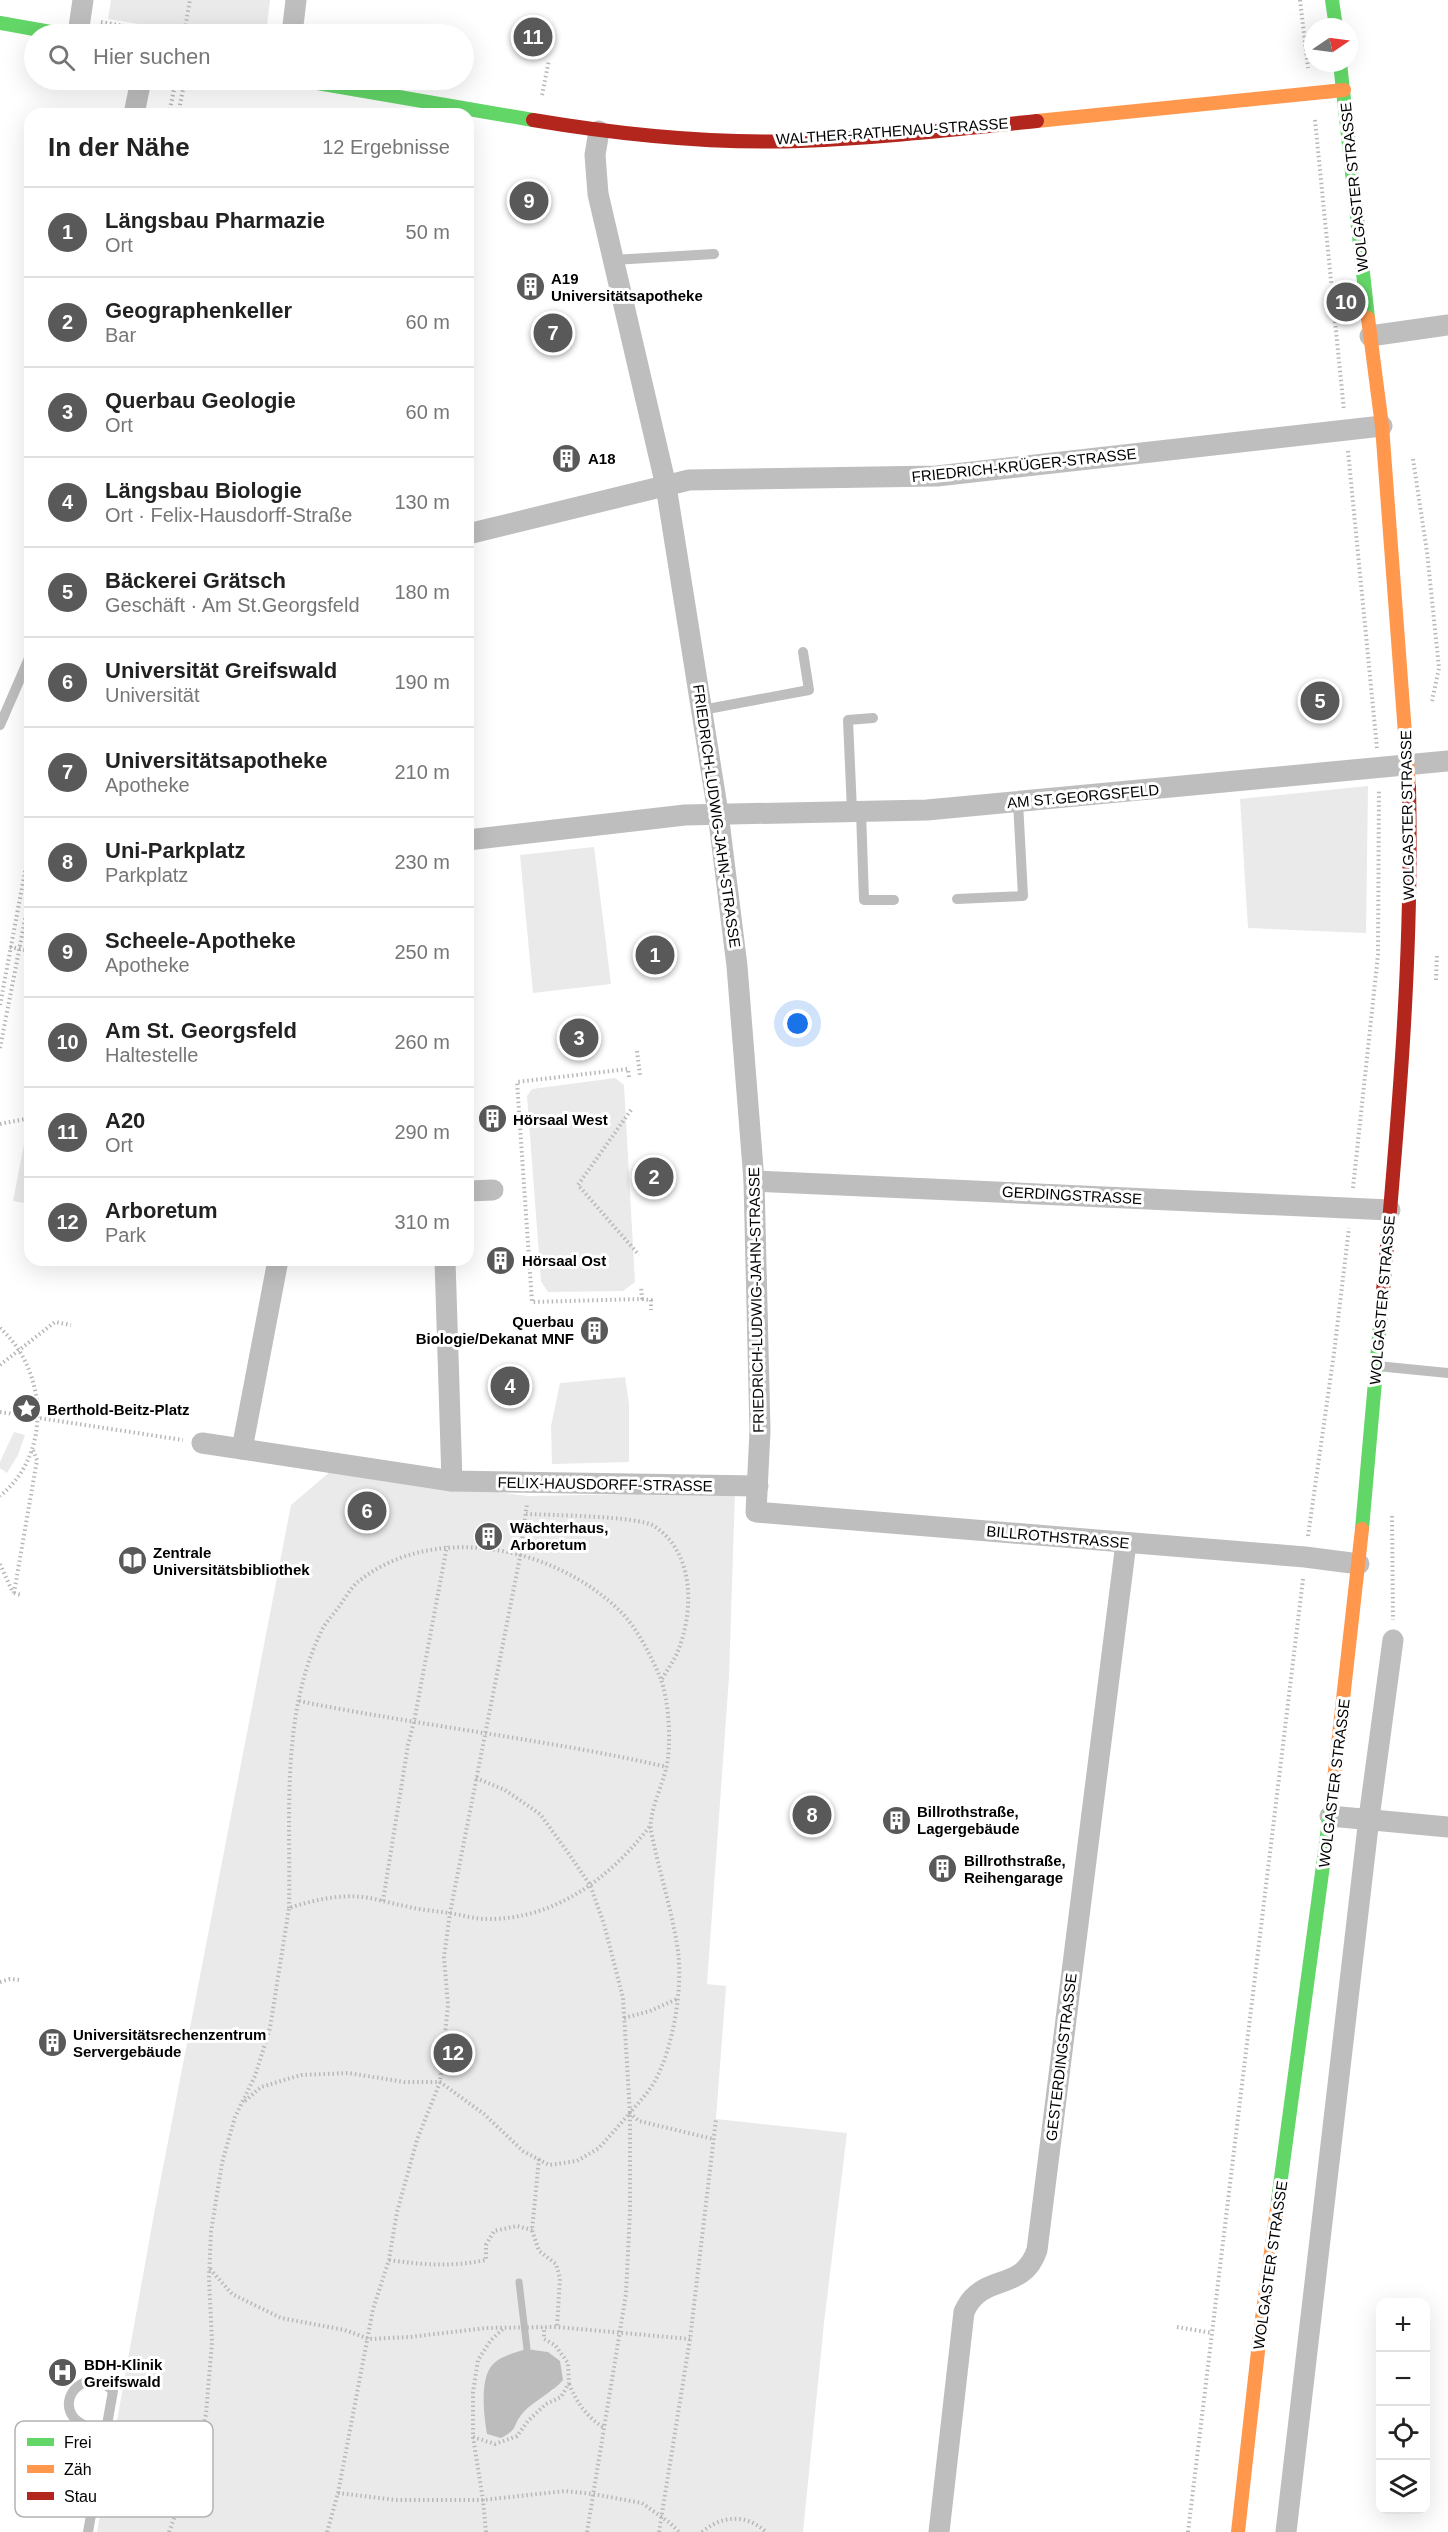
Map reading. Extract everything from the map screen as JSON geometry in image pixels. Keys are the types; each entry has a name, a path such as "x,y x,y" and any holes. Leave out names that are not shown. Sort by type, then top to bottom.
{"main road":[{"path":"1332,0 1335,18"},
{"path":"0,24 24,28"},
{"name":"WOLGASTER STRASSE","path":"1238,2532 1260,2333 1330,1815 1359,1564 1406,996 1411,873 1408,766 1382,426 1341,72"},
{"name":"WALTHER-RATHENAU-STRASSE","path":"359,90 464,108"},
{"name":"WALTHER-RATHENAU-STRASSE","path":"474,110 599,131 693,140 800,141 945,130 1344,90"}],"street":[{"path":"79,24 83,0"},
{"path":"293,24 296,0"},
{"path":"135,108 139,90"},
{"name":"FRIEDRICH-LUDWIG-JAHN-STRASSE","path":"599,131 596,155 598,194 666,486 718,813 737,966 754,1181 760,1431 756,1512"},
{"path":"1370,336 1448,325"},
{"name":"FRIEDRICH-KRÜGER-STRASSE","path":"666,486 689,480 937,476 1382,426"},
{"path":"474,533 666,486"},
{"name":"AM ST.GEORGSFELD","path":"718,813 927,810 1448,761"},
{"path":"474,839 718,813"},
{"name":"GERDINGSTRASSE","path":"754,1181 1390,1210"},
{"path":"474,1191 493,1190"},
{"path":"242,1449 277,1266"},
{"path":"445,1266 452,1481"},
{"name":"FELIX-HAUSDORFF-STRASSE","path":"202,1443 452,1481 758,1486"},
{"name":"BILLROTHSTRASSE","path":"756,1512 1305,1557 1359,1564"},
{"name":"GESTERDINGSTRASSE","path":"939,2532 964,2312 974,2294 987,2286 1017,2277 1028,2269 1037,2250 1126,1543"},
{"path":"1286,2532 1369,1818 1393,1640"},
{"path":"1330,1815 1448,1827"}],"lane":[{"path":"613,260 714,254"},
{"path":"702,710 809,690 803,652"},
{"path":"0,725 24,670"},
{"path":"873,718 848,720 864,900 894,900"},
{"path":"957,899 1023,896 1018,802"},
{"path":"1377,1366 1448,1373"},
{"path":"77,2421 70,2410 71,2395 81,2383 96,2380 113,2391 107,2421"},
{"path":"88,2532 91,2517"}],"path":[{"path":"186,24 190,0"},
{"path":"1188,2532 1305,1557 1334,1353 1378,955 1379,768 1312,94 1299,0"},
{"path":"102,11 100,23 107,24"},
{"path":"541,100 549,60"},
{"path":"170,108 174,90"},
{"path":"179,108 183,90"},
{"path":"0,1005 24,875"},
{"path":"0,1048 24,924"},
{"path":"10,947 24,950"},
{"path":"637,1051 639,1075"},
{"path":"629,1077 628,1069 517,1082 531,1302 642,1299 651,1300 651,1310"},
{"path":"631,1110 578,1185 639,1255"},
{"path":"0,1124 24,1119"},
{"path":"635,1181 648,1181"},
{"path":"641,1287 642,1299"},
{"path":"0,1365 56,1322 70,1325"},
{"path":"0,1328 19,1350 33,1379 38,1417 33,1449 18,1476 0,1496"},
{"path":"0,1412 202,1443"},
{"path":"14,1593 37,1460 33,1449"},
{"path":"327,2532 338,2493 373,2309 389,2260 397,2212 417,2140 440,2082 448,2006 444,1957 450,1913 520,1557 529,1484"},
{"path":"526,1514 624,1520 653,1526 678,1549 688,1576 688,1618 678,1653 661,1679"},
{"path":"383,1901 408,1745 447,1546"},
{"path":"205,2421 212,2342 209,2269 211,2232 222,2163 235,2117 255,2076 270,2028 289,1908 291,1749 294,1722 312,1653 322,1629 358,1582 398,1558 447,1546 479,1547 520,1557 565,1572 598,1592 623,1614 648,1653 661,1679 668,1728 667,1767 650,1826 631,1851 590,1885 548,1909 522,1916 484,1920 367,1897 337,1897 310,1901 289,1908"},
{"path":"0,1563 14,1593 21,1595"},
{"path":"17,1579 23,1581"},
{"path":"300,1701 486,1735 598,1751 667,1767"},
{"path":"477,1778 505,1790 540,1814 590,1885 610,1945 624,1998 630,2113 630,2211 626,2294 587,2532"},
{"path":"242,2104 261,2087 301,2075 349,2073 404,2082 440,2082 484,2114 523,2151 549,2165 577,2161 599,2148 654,2082 675,2026 679,1953 650,1826"},
{"path":"0,1982 10,1979 21,1980"},
{"path":"624,2018 650,2011 677,1999"},
{"path":"630,2113 639,2121 713,2139"},
{"path":"658,2532 690,2339 716,2119"},
{"path":"539,2159 532,2230 539,2251 556,2264 560,2278 557,2327"},
{"path":"389,2260 425,2265 457,2266 486,2260 486,2245 494,2231 517,2226 532,2230"},
{"path":"209,2269 232,2294 281,2318 345,2330 369,2339 505,2327 557,2327 690,2339"},
{"path":"486,2532 473,2437 473,2392 478,2360 491,2340 505,2327"},
{"path":"544,2327 544,2339 555,2345 567,2362 569,2383 578,2405 592,2420 604,2428"},
{"path":"1177,2327 1212,2333"},
{"path":"473,2437 495,2444 517,2436 528,2421 546,2404 561,2397 569,2383"},
{"path":"338,2493 396,2500 483,2500 565,2491 593,2494 642,2503 679,2532"},
{"path":"169,2532 175,2517"},
{"path":"702,2532 738,2517 758,2524 766,2532"}],"shaded area":[{"path":"111,0 270,0 267,24 138,24 108,19"},
{"path":"1368,786 1366,933 1248,928 1240,799"},
{"path":"594,847 611,984 533,993 520,855"},
{"path":"615,1078 624,1085 635,1282 623,1291 548,1292 541,1281 527,1096 532,1089"},
{"path":"24,1144 24,1203 13,1201"},
{"path":"625,1377 629,1404 629,1462 552,1464 551,1426 560,1383"},
{"path":"14,1432 25,1435 18,1455 7,1473 0,1468 0,1462"},
{"path":"331,1471 528,1496 735,1492 729,1677 707,1984 726,1986 716,2119 847,2133 824,2323 803,2532 97,2532 100,2517 213,2517 213,2421 117,2421 154,2214 291,1505","holes":["527,2349 548,2352 554,2390 534,2402 520,2416"]},
{"path":"527,2349 548,2352 560,2361 563,2380 527,2409 507,2435 501,2438 487,2434 484,2391 490,2368 502,2358"}],"waterway":[{"path":"519,2282 527,2349"}],"traffic: fast":[{"path":"1332,0 1335,18"},
{"path":"0,23 24,27"},
{"path":"1341,72 1368,318"},
{"path":"358,90 463,108"},
{"path":"474,110 533,120"},
{"path":"1362,1529 1383,1291"},
{"path":"1277,2208 1332,1798"}],"traffic: slow":[{"path":"1037,121 1344,90"},
{"path":"1368,318 1382,426 1409,787"},
{"path":"1332,1798 1362,1529"},
{"path":"1238,2532 1260,2333 1277,2208"}],"traffic: jam":[{"path":"533,120 667,137 767,142 860,138 1037,121"},
{"path":"1383,1291 1399,1102 1406,976 1409,913 1409,787"}],"place":[{"name":"A20","path":"533,37"},
{"name":"Scheele-Apotheke","path":"529,201"},
{"name":"A19 Universitätsapotheke","path":"530,287"},
{"name":"Am St. Georgsfeld","path":"1346,302"},
{"name":"Universitätsapotheke","path":"553,333"},
{"name":"A18","path":"567,458"},
{"name":"Bäckerei Grätsch","path":"1320,701"},
{"name":"Längsbau Pharmazie","path":"655,955"},
{"name":"Querbau Geologie","path":"579,1038"},
{"name":"Hörsaal West","path":"492,1119"},
{"name":"Geographenkeller","path":"654,1177"},
{"name":"Hörsaal Ost","path":"501,1260"},
{"name":"Querbau Biologie/Dekanat MNF","path":"595,1330"},
{"name":"Längsbau Biologie","path":"510,1386"},
{"name":"Berthold-Beitz-Platz","path":"26,1409"},
{"name":"Universität Greifswald","path":"367,1511"},
{"name":"Wächterhaus, Arboretum","path":"489,1536"},
{"name":"Zentrale Universitätsbibliothek","path":"132,1561"},
{"name":"Uni-Parkplatz","path":"812,1815"},
{"name":"Billrothstraße, Lagergebäude","path":"896,1820"},
{"name":"Billrothstraße, Reihengarage","path":"943,1869"},
{"name":"Universitätsrechenzentrum Servergebäude","path":"52,2043"},
{"name":"Arboretum","path":"453,2053"},
{"name":"BDH-Klinik Greifswald","path":"63,2373"}]}
